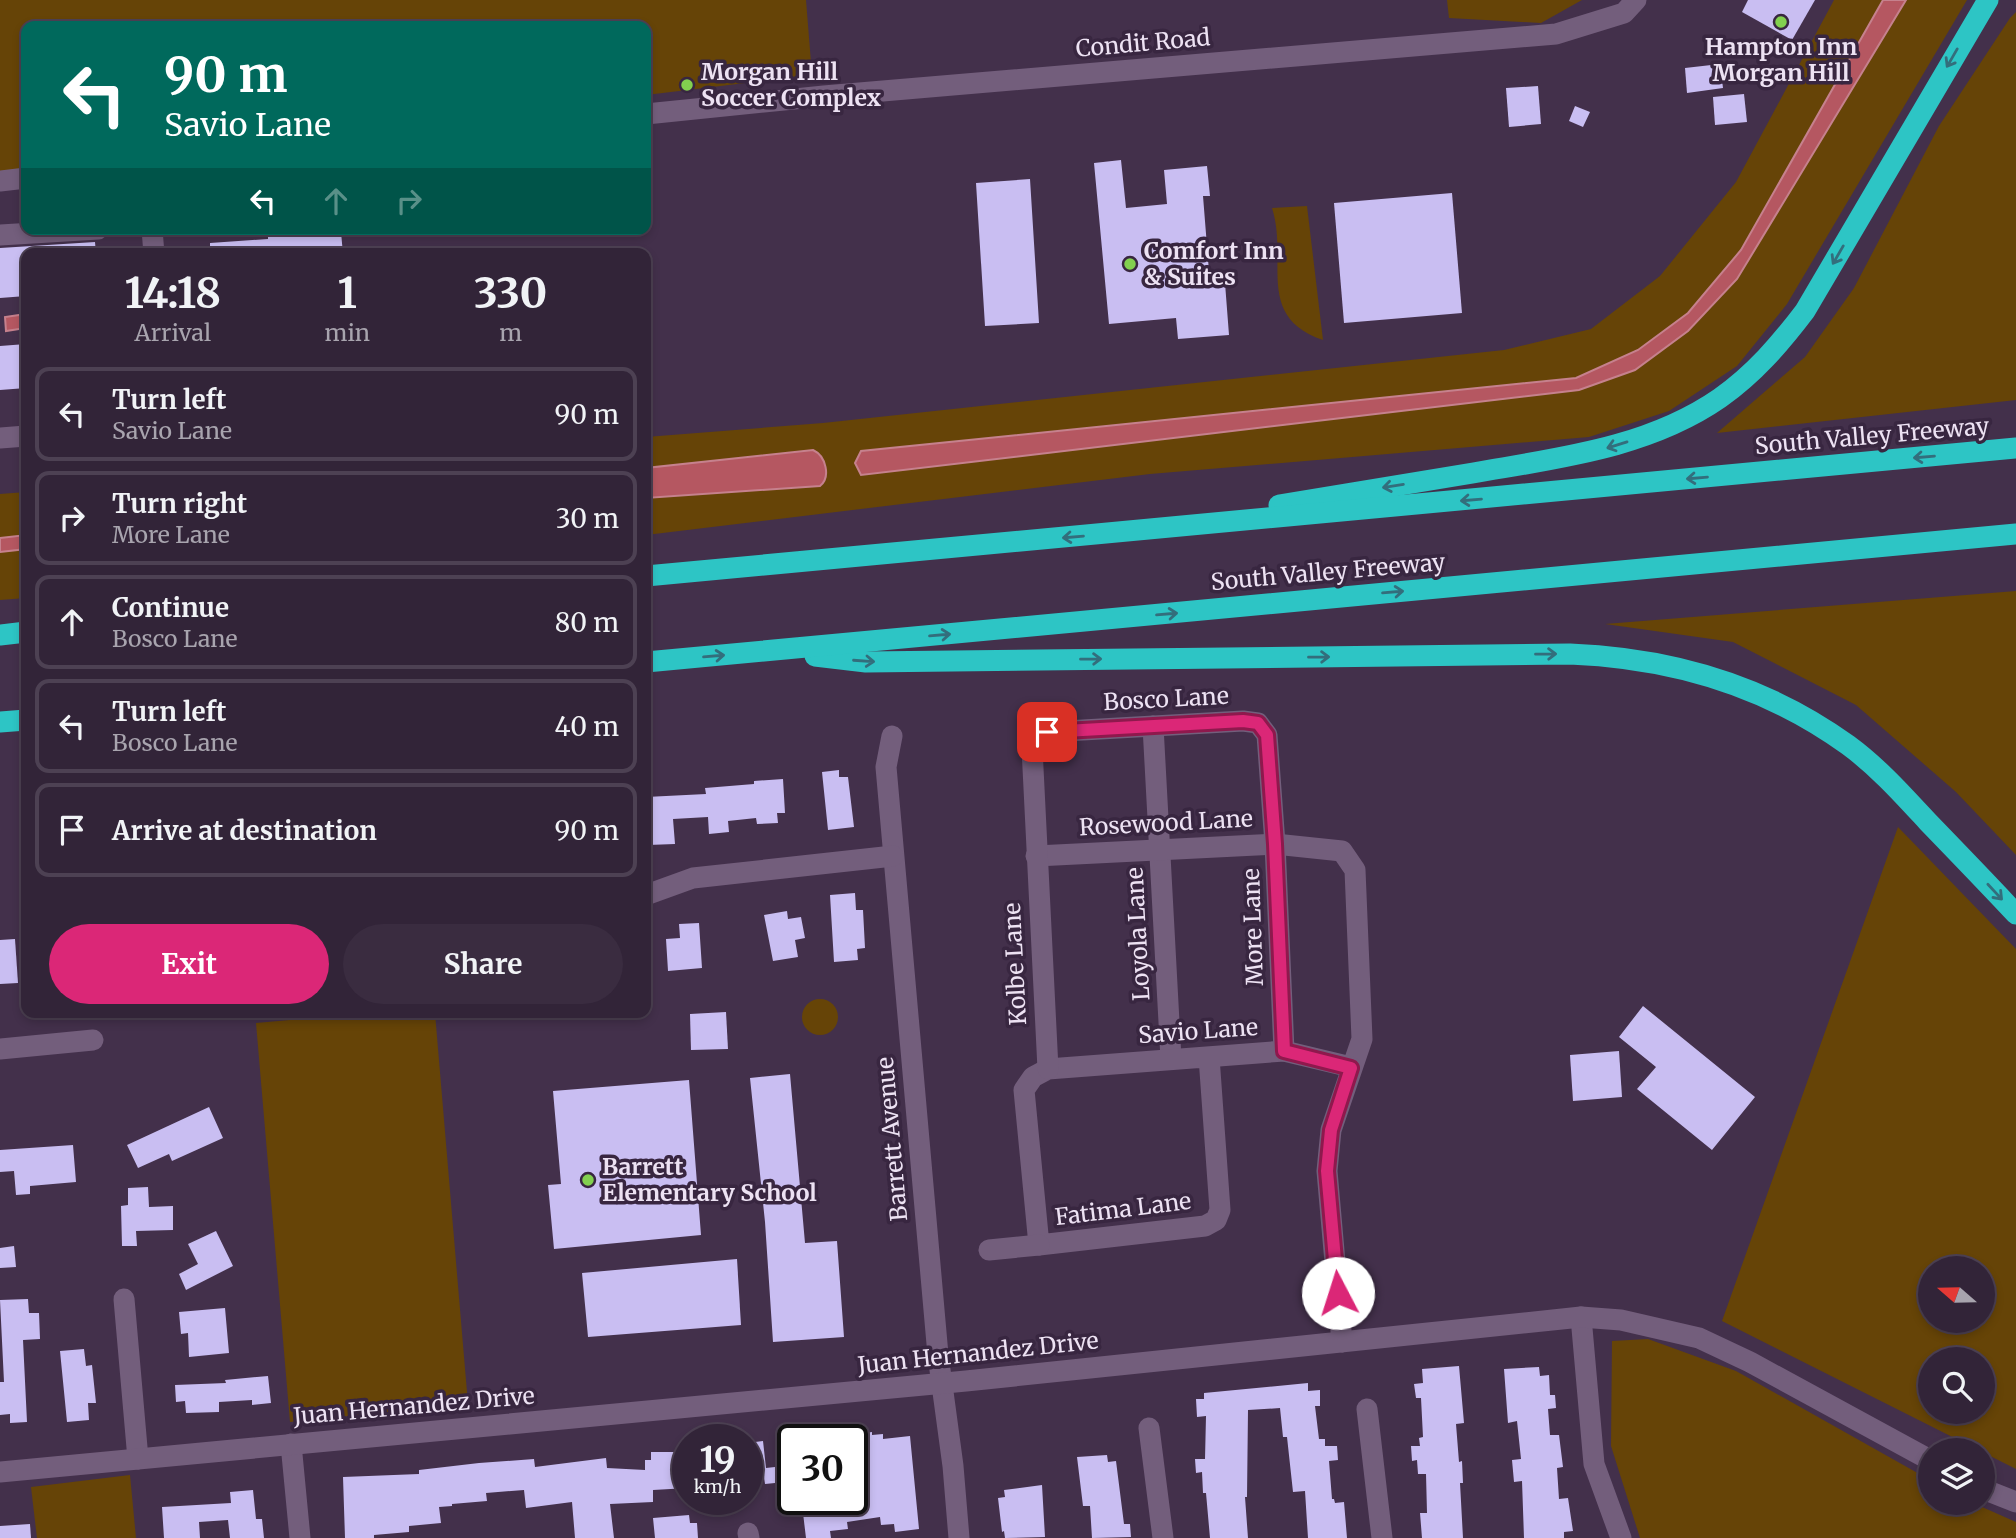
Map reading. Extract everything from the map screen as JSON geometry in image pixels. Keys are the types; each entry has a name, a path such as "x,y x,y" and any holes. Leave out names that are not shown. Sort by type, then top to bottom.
{"highway":[{"path":"1106,534 1597,450 1638,438 1692,414 1719,398 1761,365 1805,311 1988,0"},
{"path":"1956,454 2016,442"},
{"name":"South Valley Freeway","path":"651,576 2016,449"},
{"name":"South Valley Freeway","path":"651,662 2016,534"},
{"path":"0,635 21,633"},
{"path":"772,651 866,662 1570,654 1622,657 1661,663 1744,687 1796,713 1848,746 1893,784 2016,914"},
{"path":"0,722 21,720"}],"street":[{"name":"Condit Road","path":"651,113 824,96 1556,34 1624,13 1636,0"},
{"path":"0,181 21,179"},
{"path":"0,234 21,233"},
{"path":"0,438 21,436"},
{"name":"Bosco Lane","path":"1037,737 1047,732 1243,721 1258,723 1267,735 1275,844"},
{"name":"Loyola Lane","path":"1153,726 1171,1059"},
{"name":"Barrett Avenue","path":"892,736 886,766 893,856 959,1538"},
{"name":"Kolbe Lane","path":"1037,737 1032,748 1048,1069"},
{"name":"Rosewood Lane","path":"1036,856 1275,844 1342,851 1355,870 1362,1039 1331,1130 1327,1171 1342,1342"},
{"name":"More Lane","path":"1275,844 1284,1051"},
{"path":"651,893 693,878 893,856"},
{"path":"0,1049 93,1040"},
{"name":"Savio Lane","path":"1048,1069 1284,1051 1351,1068"},
{"name":"Fatima Lane","path":"989,1250 1205,1226 1216,1220 1220,1210 1209,1056"},
{"name":"Fatima Lane","path":"1039,1245 1024,1090 1033,1077 1048,1069"},
{"path":"124,1299 138,1460"},
{"path":"1581,1317 1594,1464 1621,1538"},
{"name":"Juan Hernandez Drive","path":"0,1472 942,1383 1581,1317 1621,1320 1699,1338 1750,1362 1918,1453"},
{"path":"1367,1409 1382,1538"},
{"path":"1149,1428 1163,1538"},
{"path":"291,1444 300,1538"},
{"path":"1995,1494 2016,1502"}],"shaded area":[{"name":"Morgan Hill Soccer Complex","path":"0,0 806,0 812,75 651,94 651,21 21,21 21,170 0,173"},
{"path":"1447,0 1582,0 1541,23 1449,18"},
{"path":"1834,0 1967,0 1787,304 1737,366 1669,411 1589,437 1150,474 651,534 651,437 823,423 1504,350 1591,329 1660,276 1736,182"},
{"path":"1883,0 1906,0 1737,279 1688,331 1635,370 1579,390 861,475 855,463 861,451 1576,378 1638,350 1688,313 1741,250"},
{"path":"2016,12 2016,400 1717,433 1805,357 1854,288 1939,126"},
{"path":"1307,206 1323,340 1302,330 1288,317 1281,302 1278,285 1276,228 1272,208"},
{"path":"21,315 21,329 6,331 5,317"},
{"path":"813,450 824,462 826,472 820,486 651,498 651,467"},
{"path":"21,492 21,598 0,600 0,494"},
{"path":"21,536 21,550 0,552 0,538"},
{"path":"2016,591 2016,855 1956,792 1856,705 1733,642 1605,624"},
{"path":"1898,827 2016,949 2016,1469 1995,1458 1995,1438 1954,1438 1927,1424 1995,1424 1995,1347 1918,1347 1918,1420 1722,1321"},
{"path":"820,999 833,1004 838,1017 833,1030 820,1035 807,1030 802,1017 807,1004"},
{"path":"312,1018 435,1018 468,1404 290,1422 256,1023"},
{"path":"1648,1339 1736,1371 1918,1473 1918,1515 1995,1515 1995,1513 2016,1522 2016,1538 1640,1538 1611,1446 1612,1341"},
{"path":"130,1475 136,1538 37,1538 31,1487"}],"building":[{"name":"Hampton Inn Morgan Hill","path":"1748,0 1815,0 1792,40 1742,12"},
{"path":"1720,64 1723,88 1687,93 1685,68"},
{"path":"1538,86 1541,124 1509,127 1506,88"},
{"path":"1744,94 1747,122 1715,125 1713,97"},
{"path":"1575,106 1590,112 1583,127 1569,121"},
{"path":"1121,160 1126,208 1167,204 1164,170 1207,166 1210,196 1203,196 1210,284 1225,283 1229,335 1178,339 1176,318 1109,324 1094,163"},
{"path":"1030,179 1039,323 985,326 976,183"},
{"path":"1452,193 1462,313 1344,323 1334,203"},
{"path":"268,235 341,235 342,248 210,248 210,243 268,239"},
{"path":"95,242 96,248 21,248 21,296 0,298 0,248"},
{"path":"21,344 21,388 0,390 0,346"},
{"path":"839,770 839,777 848,777 854,827 828,830 822,772"},
{"path":"783,779 785,813 777,813 778,823 757,824 756,818 728,821 729,832 709,834 708,817 673,819 675,844 651,845 651,797 706,794 705,788 754,784 754,781"},
{"path":"855,893 856,910 863,910 865,948 857,949 858,960 834,962 830,895"},
{"path":"787,911 788,919 801,917 805,938 795,940 798,957 773,961 764,915"},
{"path":"699,923 702,968 668,971 666,939 680,938 679,924"},
{"path":"15,939 18,983 0,984 0,940"},
{"path":"1643,1006 1755,1097 1712,1150 1637,1089 1656,1067 1619,1037"},
{"path":"726,1012 728,1049 691,1050 690,1014"},
{"path":"1619,1051 1622,1097 1573,1101 1570,1055"},
{"path":"790,1074 805,1243 837,1241 844,1337 773,1342 765,1222 750,1078"},
{"path":"689,1080 701,1235 554,1249 548,1185 561,1184 553,1091"},
{"path":"209,1107 223,1138 172,1161 169,1154 138,1168 127,1145"},
{"path":"73,1145 76,1182 30,1186 30,1194 16,1195 14,1171 0,1172 0,1150"},
{"path":"148,1187 149,1207 173,1206 173,1230 136,1231 137,1246 122,1246 121,1206 128,1205 128,1188"},
{"path":"216,1231 233,1266 186,1290 179,1274 198,1264 188,1244"},
{"path":"14,1246 16,1267 0,1268 0,1248"},
{"path":"737,1259 741,1325 588,1337 582,1273"},
{"path":"28,1299 29,1313 39,1313 40,1339 23,1340 27,1422 10,1423 10,1414 0,1415 0,1382 4,1382 0,1300"},
{"path":"225,1308 229,1353 189,1357 188,1333 181,1334 179,1312"},
{"path":"84,1349 86,1366 92,1365 96,1403 88,1403 89,1420 67,1422 60,1351"},
{"path":"1459,1366 1464,1423 1456,1424 1459,1462 1462,1461 1463,1483 1460,1483 1463,1538 1422,1538 1420,1513 1427,1513 1426,1474 1418,1474 1417,1460 1412,1461 1411,1446 1420,1446 1419,1438 1423,1437 1421,1398 1416,1398 1414,1384 1423,1383 1422,1369"},
{"path":"1539,1367 1540,1376 1549,1375 1550,1395 1555,1395 1556,1408 1548,1409 1550,1435 1559,1435 1563,1467 1557,1468 1559,1499 1568,1498 1573,1531 1564,1532 1564,1538 1524,1538 1522,1481 1514,1482 1512,1460 1521,1459 1517,1421 1508,1423 1504,1369"},
{"path":"268,1376 271,1403 252,1405 252,1400 219,1402 219,1412 186,1413 185,1401 176,1402 175,1385 226,1383 225,1380"},
{"path":"1308,1383 1308,1391 1320,1390 1320,1406 1315,1406 1319,1439 1325,1439 1325,1446 1337,1446 1338,1460 1329,1461 1332,1499 1335,1503 1344,1502 1347,1538 1308,1538 1305,1491 1293,1492 1287,1437 1283,1437 1280,1408 1248,1410 1245,1497 1248,1538 1210,1538 1206,1493 1203,1493 1202,1472 1196,1473 1195,1459 1205,1459 1206,1416 1197,1417 1196,1399 1204,1399 1204,1393"},
{"path":"868,1433 883,1434 883,1439 910,1436 919,1529 895,1532 894,1524 881,1525 880,1517 847,1522 848,1529 830,1531 831,1538 806,1538 803,1515 868,1515"},
{"path":"763,1441 766,1468 777,1467 777,1483 765,1484"},
{"path":"651,1452 672,1452 672,1489 653,1490 653,1502 610,1504 614,1538 575,1538 572,1502 526,1508 524,1490 486,1493 487,1501 439,1507 441,1523 409,1526 409,1532 374,1535 374,1538 345,1538 343,1477 419,1474 419,1470 534,1459 535,1467 606,1458 607,1468 645,1470 645,1460 651,1460"},
{"path":"1107,1455 1108,1462 1116,1461 1124,1524 1130,1524 1131,1537 1092,1538 1090,1506 1083,1506 1077,1457"},
{"path":"1042,1485 1045,1537 1005,1538 998,1498 1005,1497 1004,1490"},
{"path":"253,1490 256,1519 262,1519 264,1538 230,1538 228,1520 199,1522 200,1538 164,1538 162,1507 231,1503 230,1492"},
{"path":"689,1515 690,1523 697,1523 698,1538 655,1538 653,1518"},
{"path":"30,1524 31,1538 0,1538 0,1526"}],"place":[{"name":"Hampton Inn Morgan Hill","path":"1781,22"},
{"name":"Morgan Hill Soccer Complex","path":"687,85"},
{"name":"Comfort Inn & Suites","path":"1130,264"},
{"name":"Barrett Elementary School","path":"588,1180"}],"route":[{"path":"1047,732 1243,721 1258,723 1267,735 1275,844 1284,1051 1351,1068 1331,1130 1327,1171 1338,1293"}]}
